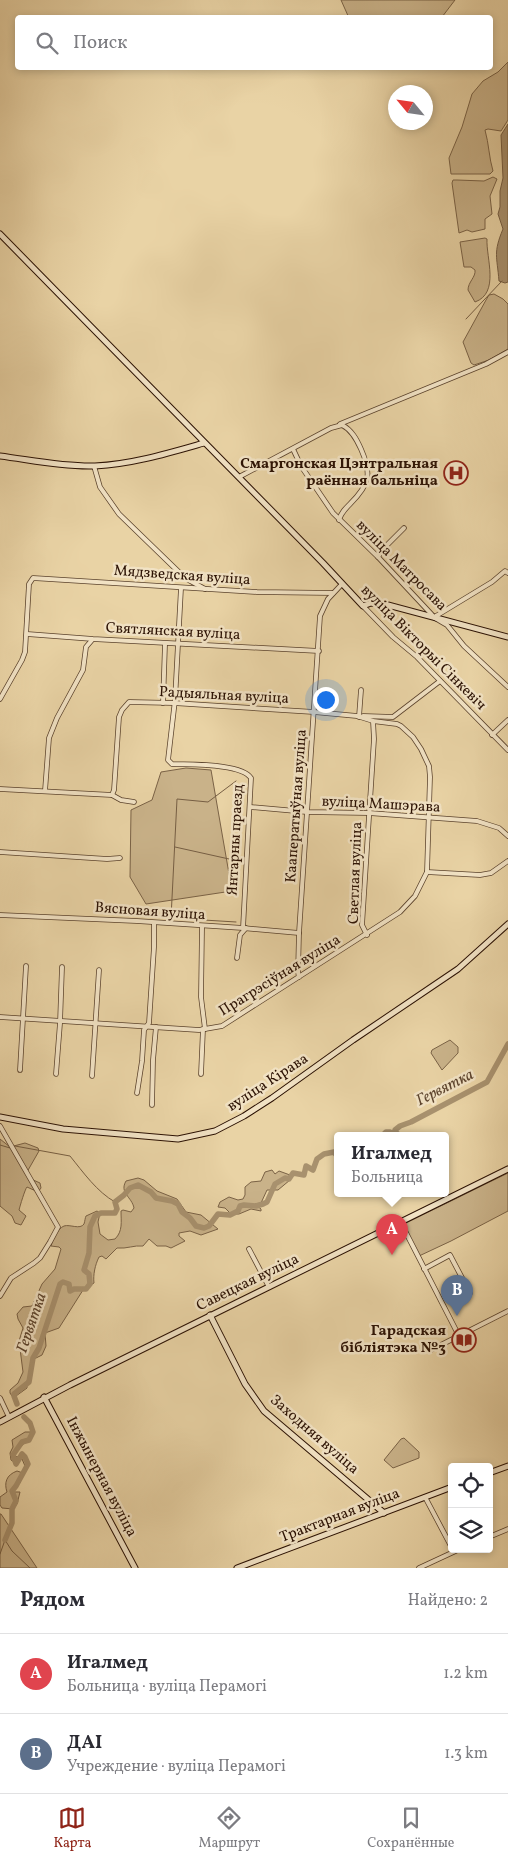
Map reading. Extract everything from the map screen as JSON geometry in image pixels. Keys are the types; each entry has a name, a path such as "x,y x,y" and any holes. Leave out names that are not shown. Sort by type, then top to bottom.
{"street":[{"name":"вуліца Вікторыі Сінкевіч","path":"0,234 363,606 508,750"},
{"path":"239,477 342,425 486,364 508,352"},
{"path":"339,520 341,513 361,492 369,477 362,451 354,436 342,425"},
{"path":"0,456 66,465 94,466 120,464 145,459 204,443"},
{"name":"вуліца Матросава","path":"292,449 311,482 339,520 378,557 436,618 447,625 460,642 508,687"},
{"path":"94,466 100,486 119,514 185,578 206,589"},
{"path":"378,557 382,550 404,528"},
{"path":"436,618 436,616 492,582 505,571 508,573"},
{"name":"Мядзведская вуліца","path":"27,634 31,580 35,578 257,592 333,593"},
{"name":"Кааператыўная вуліца","path":"299,977 299,933 321,611 333,593 342,584"},
{"path":"174,703 181,588"},
{"path":"363,606 377,603 508,637"},
{"path":"0,698 22,660 27,634"},
{"name":"Святлянская вуліца","path":"27,634 165,644 319,651"},
{"path":"44,791 49,738 57,718 84,670 86,647 80,638"},
{"path":"86,647 93,639"},
{"path":"163,703 165,644"},
{"path":"361,690 359,716 393,717 440,681"},
{"name":"Радыяльная вуліца","path":"112,796 116,771 119,717 126,704 131,702 314,712 359,716 374,722 401,726"},
{"name":"Янтарны праезд","path":"174,703 169,762 224,768 248,774 251,778 244,928 240,935 237,958"},
{"path":"374,722 380,717"},
{"path":"393,717 414,737 429,766 429,818"},
{"path":"492,735 508,720"},
{"name":"Светлая вуліца","path":"367,934 362,925 374,722"},
{"path":"0,789 112,796 134,802"},
{"name":"вуліца Машэрава","path":"250,807 308,812 369,813 481,822 498,828 508,836"},
{"name":"Прагрэсіўная вуліца","path":"0,1017 204,1029 222,1026 367,934 408,905 427,872 429,818"},
{"path":"0,852 107,859 120,858"},
{"path":"427,872 480,875 490,873 508,861"},
{"name":"Вясновая вуліца","path":"0,915 244,928 299,933"},
{"path":"137,1093 144,1030 149,1023 154,923"},
{"name":"вуліца Кірава","path":"0,1117 64,1128 178,1139 215,1131 244,1116 272,1098 458,969 508,924"},
{"path":"201,1074 204,1029 201,997 202,927"},
{"path":"20,1070 26,966"},
{"path":"56,1074 62,967"},
{"path":"92,1076 99,970"},
{"path":"152,1105 156,1027"},
{"path":"142,1058 148,1062 153,1059"},
{"path":"0,1126 58,1227 40,1258 11,1278 0,1296"},
{"name":"Савецкая вуліца","path":"0,1422 44,1397 508,1169"},
{"path":"400,1222 458,1336"},
{"path":"250,1250 269,1287"},
{"path":"424,1269 450,1255 470,1293"},
{"path":"429,1351 508,1311"},
{"name":"Заходняя вуліца","path":"210,1315 246,1384 264,1411 384,1513"},
{"name":"Інжынерная вуліца","path":"44,1397 135,1568"},
{"path":"0,1398 9,1417"},
{"path":"493,1472 508,1466"},
{"name":"Трактарная вуліца","path":"237,1568 448,1488"},
{"path":"425,1497 448,1541"},
{"path":"493,1535 508,1529"},
{"path":"419,1568 448,1553"}],"shaded area":[{"path":"341,0 455,0 444,15 348,15"},
{"path":"508,62 508,120 501,131 485,130 493,171 490,174 451,174 449,158 462,127 472,94 483,81 498,72"},
{"path":"508,124 508,282 505,283 499,281 496,255 503,229 498,214 503,178 501,135"},
{"path":"493,177 497,179 490,196 492,214 485,219 485,229 472,232 467,230 459,233 453,180 484,181"},
{"path":"487,239 490,283 483,297 475,302 468,290 475,270 471,267 464,267 460,242"},
{"path":"494,294 508,304 508,349 489,360 474,365 471,363 463,342 489,295"},
{"path":"186,768 211,770 232,891 146,904 130,877 131,810 152,800 161,772"},
{"path":"450,1040 458,1047 458,1053 442,1070 431,1053 432,1050"},
{"path":"0,1139 10,1147 25,1143 38,1148 39,1151 27,1172 31,1179 40,1183 41,1188 38,1192 26,1188 19,1210 26,1216 21,1225 15,1223 12,1216 0,1206"},
{"path":"272,1170 275,1174 279,1171 290,1175 290,1180 278,1190 267,1190 261,1203 255,1204 261,1211 251,1209 239,1214 231,1214 225,1208 218,1207 220,1202 229,1197 238,1200 243,1199 245,1187 251,1182 261,1181 265,1172"},
{"path":"508,1173 508,1211 419,1256 404,1224"},
{"path":"138,1178 144,1180 157,1191 177,1199 186,1212 201,1215 218,1229 201,1235 190,1231 179,1233 179,1236 185,1241 171,1248 157,1246 149,1239 143,1246 117,1248 106,1259 102,1256 99,1257 96,1263 94,1283 83,1290 59,1328 45,1333 46,1346 42,1355 32,1360 33,1368 27,1381 27,1388 16,1396 12,1396 10,1390 18,1383 23,1372 19,1341 23,1328 17,1314 23,1307 32,1306 42,1284 55,1269 61,1249 51,1246 56,1235 64,1226 82,1226 86,1216 97,1211 100,1213 98,1222 100,1234 108,1240 115,1239 120,1230 121,1211 131,1212 134,1208 125,1192 124,1185 126,1181"},
{"path":"25,1432 31,1432 31,1437 14,1455 17,1457 23,1454 26,1456 25,1466 22,1459 14,1462 11,1460 10,1453 13,1447 12,1440"},
{"path":"404,1438 419,1452 419,1458 393,1468 384,1460 401,1439"},
{"path":"17,1471 23,1473 20,1483 11,1489 13,1492 20,1492 17,1504 13,1509 2,1508 0,1497 7,1492 6,1485 10,1475"},
{"path":"1,1514 37,1568 0,1568"}],"waterway":[{"path":"466,319 502,281"},
{"path":"236,781 208,802 177,799 171,918 236,922"},
{"path":"175,847 238,861"},
{"name":"Гервятка","path":"395,1132 400,1126 487,1082 508,1044"},
{"path":"0,1145 10,1148"},
{"path":"15,1146 70,1156 96,1187 115,1202"},
{"name":"Гервятка","path":"17,1404 14,1394 29,1382 33,1358 39,1348 60,1284 63,1282 69,1284 70,1291 86,1289 90,1284 89,1274 84,1270 89,1253 90,1227 95,1216 101,1213 115,1213 117,1209 115,1202 130,1188 138,1185 151,1192 156,1198 178,1204 182,1212 196,1226 204,1228 209,1226 218,1214 230,1215 238,1211 240,1206 256,1206 267,1202 275,1184 285,1178 289,1179 293,1173 304,1175 306,1166 313,1170 317,1159 324,1154 334,1152"},
{"name":"Гервятка","path":"5,1540 12,1523 12,1509 16,1501 12,1491 28,1464 22,1454 16,1464 13,1455 22,1442 29,1440 33,1432 30,1423 24,1417"},
{"name":"Гервятка","path":"5,1540 12,1551 30,1568"},
{"path":"0,1554 5,1540"}],"place":[{"name":"Смаргонская Цэнтральная раённая бальніца","path":"456,473"},
{"name":"Игалмед","path":"392,1255"},
{"name":"ДАІ","path":"457,1316"},
{"name":"Гарадская бібліятэка №3","path":"464,1340"}]}
